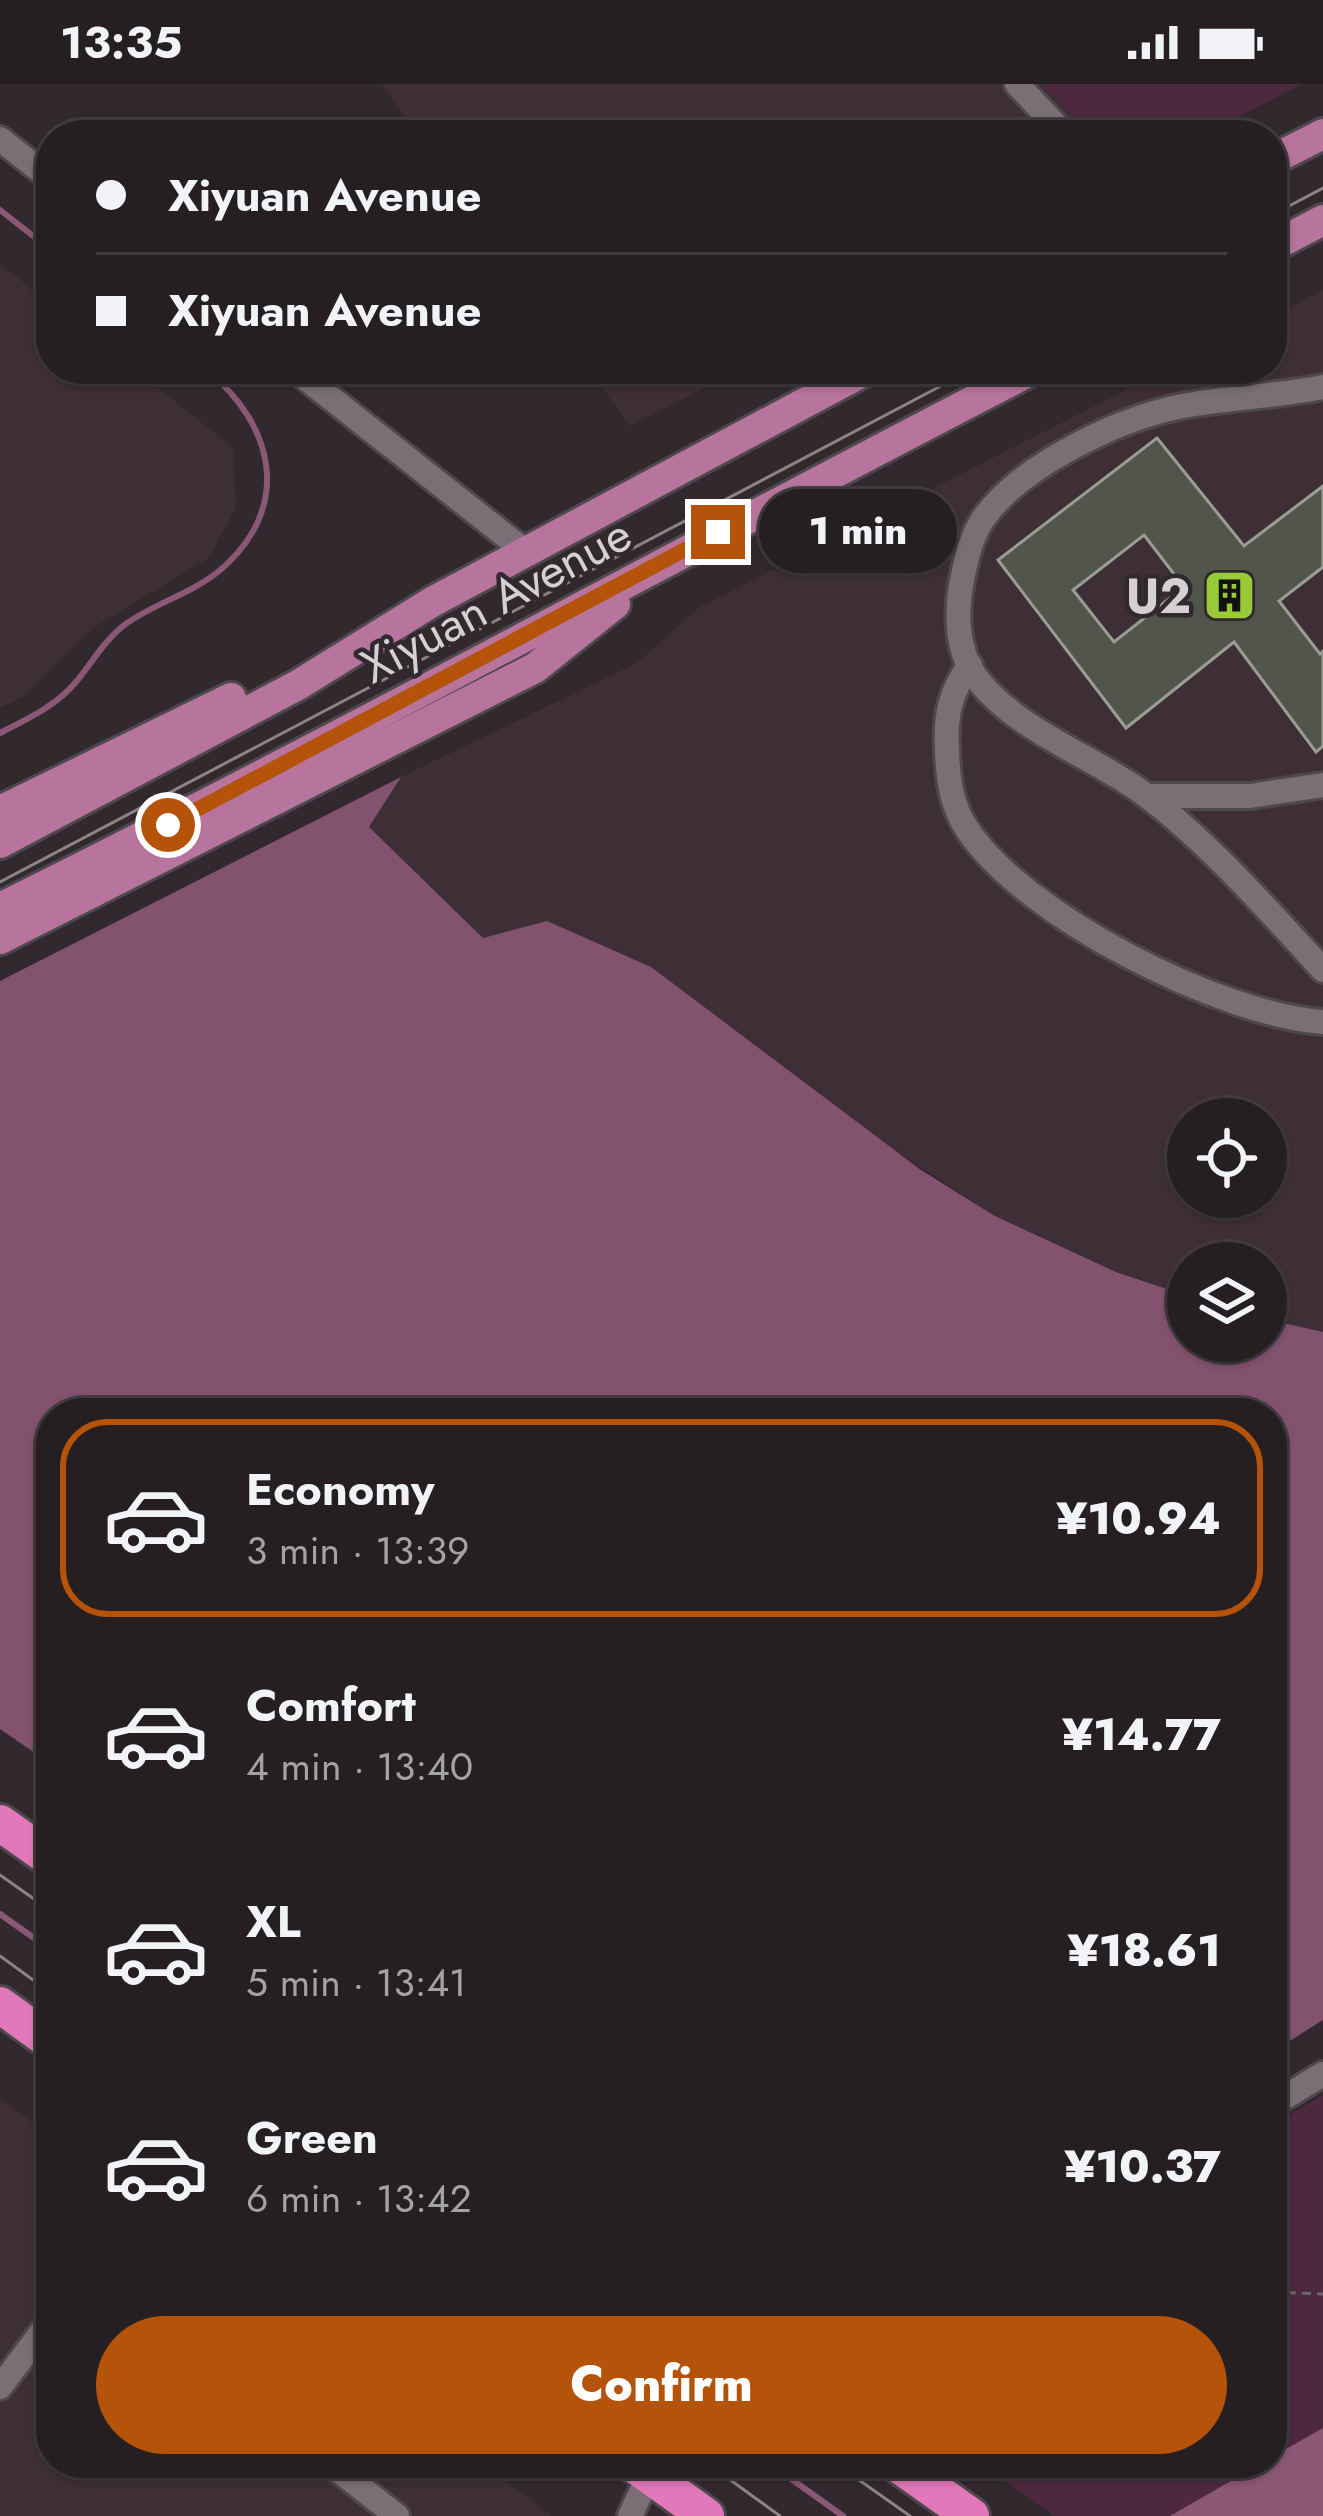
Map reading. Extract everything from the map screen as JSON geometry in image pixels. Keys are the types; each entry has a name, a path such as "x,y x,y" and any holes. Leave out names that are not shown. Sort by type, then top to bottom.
{"highway":[{"path":"0,1823 36,1848"},
{"path":"0,2005 36,2031"},
{"path":"653,2478 706,2516"},
{"path":"917,2478 970,2516"}],"main road":[{"path":"1287,152 1323,134"},
{"path":"1287,239 1323,220"},
{"name":"Xiyuan Avenue","path":"0,843 298,685 432,602 840,384"},
{"name":"Xiyuan Avenue","path":"0,908 404,702 679,552 1005,384"},
{"path":"0,939 535,668 679,552"},
{"path":"0,811 432,602"}],"street":[{"path":"1017,84 1051,120"},
{"path":"0,139 36,167"},
{"path":"312,384 526,551"},
{"path":"1323,387 1146,415 1045,466 983,519 967,555 956,605 960,638 970,665 1000,701 1083,760 1147,796 1268,910 1323,970"},
{"path":"970,665 952,690 946,728 948,786 966,828 1004,870 1065,919 1186,983 1300,1020 1323,1022"},
{"path":"1147,796 1250,796 1323,785"},
{"path":"1287,2096 1323,2074"},
{"path":"0,2387 36,2340"},
{"path":"348,2478 397,2516"},
{"path":"630,2516 639,2478"}],"path":[{"path":"1287,2293 1323,2294"}],"shaded area":[{"path":"381,84 1302,84 1231,120 407,120"},
{"path":"1044,84 1302,84 1231,120 1076,120"},
{"path":"0,264 36,292 36,384 152,384 233,447 236,507 210,557 93,628 23,697 0,708"},
{"path":"1323,290 1323,1332 1287,1324 1287,1242 1167,1242 1167,1289 1116,1272 995,1216 547,921 483,938 369,827 401,777 637,663 698,608 1138,384 1287,384 1287,308"},
{"path":"600,384 713,384 630,426"},
{"path":"401,777 369,827 483,938 547,921 651,967 921,1170 995,1216 1116,1272 1167,1289 1167,1362 1287,1362 1287,1324 1323,1332 1323,2020 1287,2043 1287,1398 36,1398 36,1754 0,1729 0,981"},
{"path":"1323,2095 1323,2516 1055,2516 1001,2478 1287,2478 1287,2116"},
{"path":"0,2098 36,2125 36,2478 503,2478 552,2516 0,2516"},
{"path":"1323,2428 1323,2516 1170,2516 1236,2478 1287,2478 1287,2448"}],"building":[{"name":"U2","path":"1157,438 1244,546 1323,486 1323,567 1279,601 1320,654 1323,651 1323,746 1316,752 1234,642 1126,728 998,560","holes":["1144,535 1184,587 1114,642 1073,590"]}],"waterway":[{"path":"0,210 36,238"},
{"path":"0,733 59,698 123,626 219,571 243,546 258,521 266,494 266,467 260,440 247,415 221,384"},
{"path":"0,1914 36,1939"},
{"path":"790,2478 843,2516"}],"tram line":[{"path":"1287,207 1323,188"},
{"path":"0,882 945,384"},
{"path":"0,1875 36,1900"},
{"path":"0,1956 36,1982"},
{"path":"728,2478 780,2516"},
{"path":"856,2478 910,2516"}],"place":[{"name":"U2","path":"1230,596"}],"route":[{"path":"168,825 718,532"}]}
